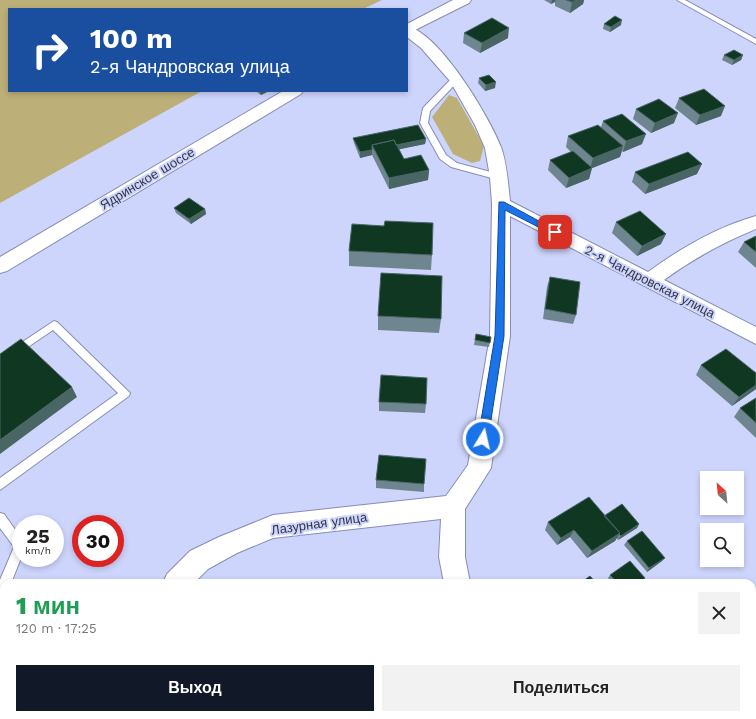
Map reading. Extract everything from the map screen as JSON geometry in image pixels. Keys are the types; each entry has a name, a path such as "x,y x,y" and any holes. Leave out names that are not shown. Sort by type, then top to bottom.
{"main road":[{"path":"408,29 464,0"},
{"name":"Ядринское шоссе","path":"0,266 293,92"}],"street":[{"path":"408,31 426,45 456,79 488,136 493,148 499,177 501,204 500,336 479,468 453,506 452,557 456,579"},
{"name":"2-я Чандровская улица","path":"501,204 756,336"},
{"path":"649,281 685,255 716,238 756,222"},
{"name":"Лазурная улица","path":"180,579 199,560 228,545 273,527 453,506"}],"lane":[{"path":"680,0 756,42"},
{"path":"456,79 426,110 424,123 443,157 454,165 499,177"},
{"path":"0,362 54,326 124,393 0,484"},
{"path":"0,518 20,546 7,579"}],"shaded area":[{"path":"0,0 382,0 365,8 8,8 8,92 200,92 0,203"},
{"path":"449,95 457,98 484,146 480,161 472,163 453,154 432,117"}],"building":[{"path":"615,16 622,20 611,27 604,24"},
{"path":"492,18 509,28 482,43 464,33"},
{"path":"734,50 743,55 734,60 724,55"},
{"path":"489,75 496,82 486,85 479,78"},
{"path":"704,89 725,106 700,115 679,98"},
{"path":"659,99 678,113 655,123 636,109"},
{"path":"622,114 646,134 626,141 603,121"},
{"path":"418,125 426,139 396,145 394,140 372,145 372,150 360,152 353,138"},
{"path":"598,125 623,146 593,158 568,136"},
{"path":"394,140 404,159 421,155 429,170 389,178 372,145"},
{"path":"573,151 592,168 569,178 550,160"},
{"path":"688,152 702,164 649,184 635,172"},
{"path":"189,198 205,209 189,219 174,208"},
{"path":"640,211 666,234 642,246 616,222"},
{"path":"385,221 433,223 432,255 349,251 352,224 384,226"},
{"path":"756,236 756,252 744,242"},
{"path":"381,273 442,276 441,319 378,316"},
{"path":"550,277 580,282 576,315 545,309"},
{"path":"476,334 491,337 490,343 475,340"},
{"path":"21,339 72,387 0,440 0,354"},
{"path":"726,349 756,373 756,385 739,397 701,365"},
{"path":"381,375 427,378 426,404 379,402"},
{"path":"756,398 756,423 740,408"},
{"path":"379,455 426,459 424,484 376,480"},
{"path":"589,497 620,533 592,551 574,530 561,538 548,522"},
{"path":"622,504 639,524 621,536 604,516"},
{"path":"642,531 665,558 649,568 627,541"},
{"path":"630,561 645,578 614,579 610,575"},
{"path":"590,576 593,579 586,579"}],"route":[{"path":"483,439 500,336 501,204 555,232"}]}
